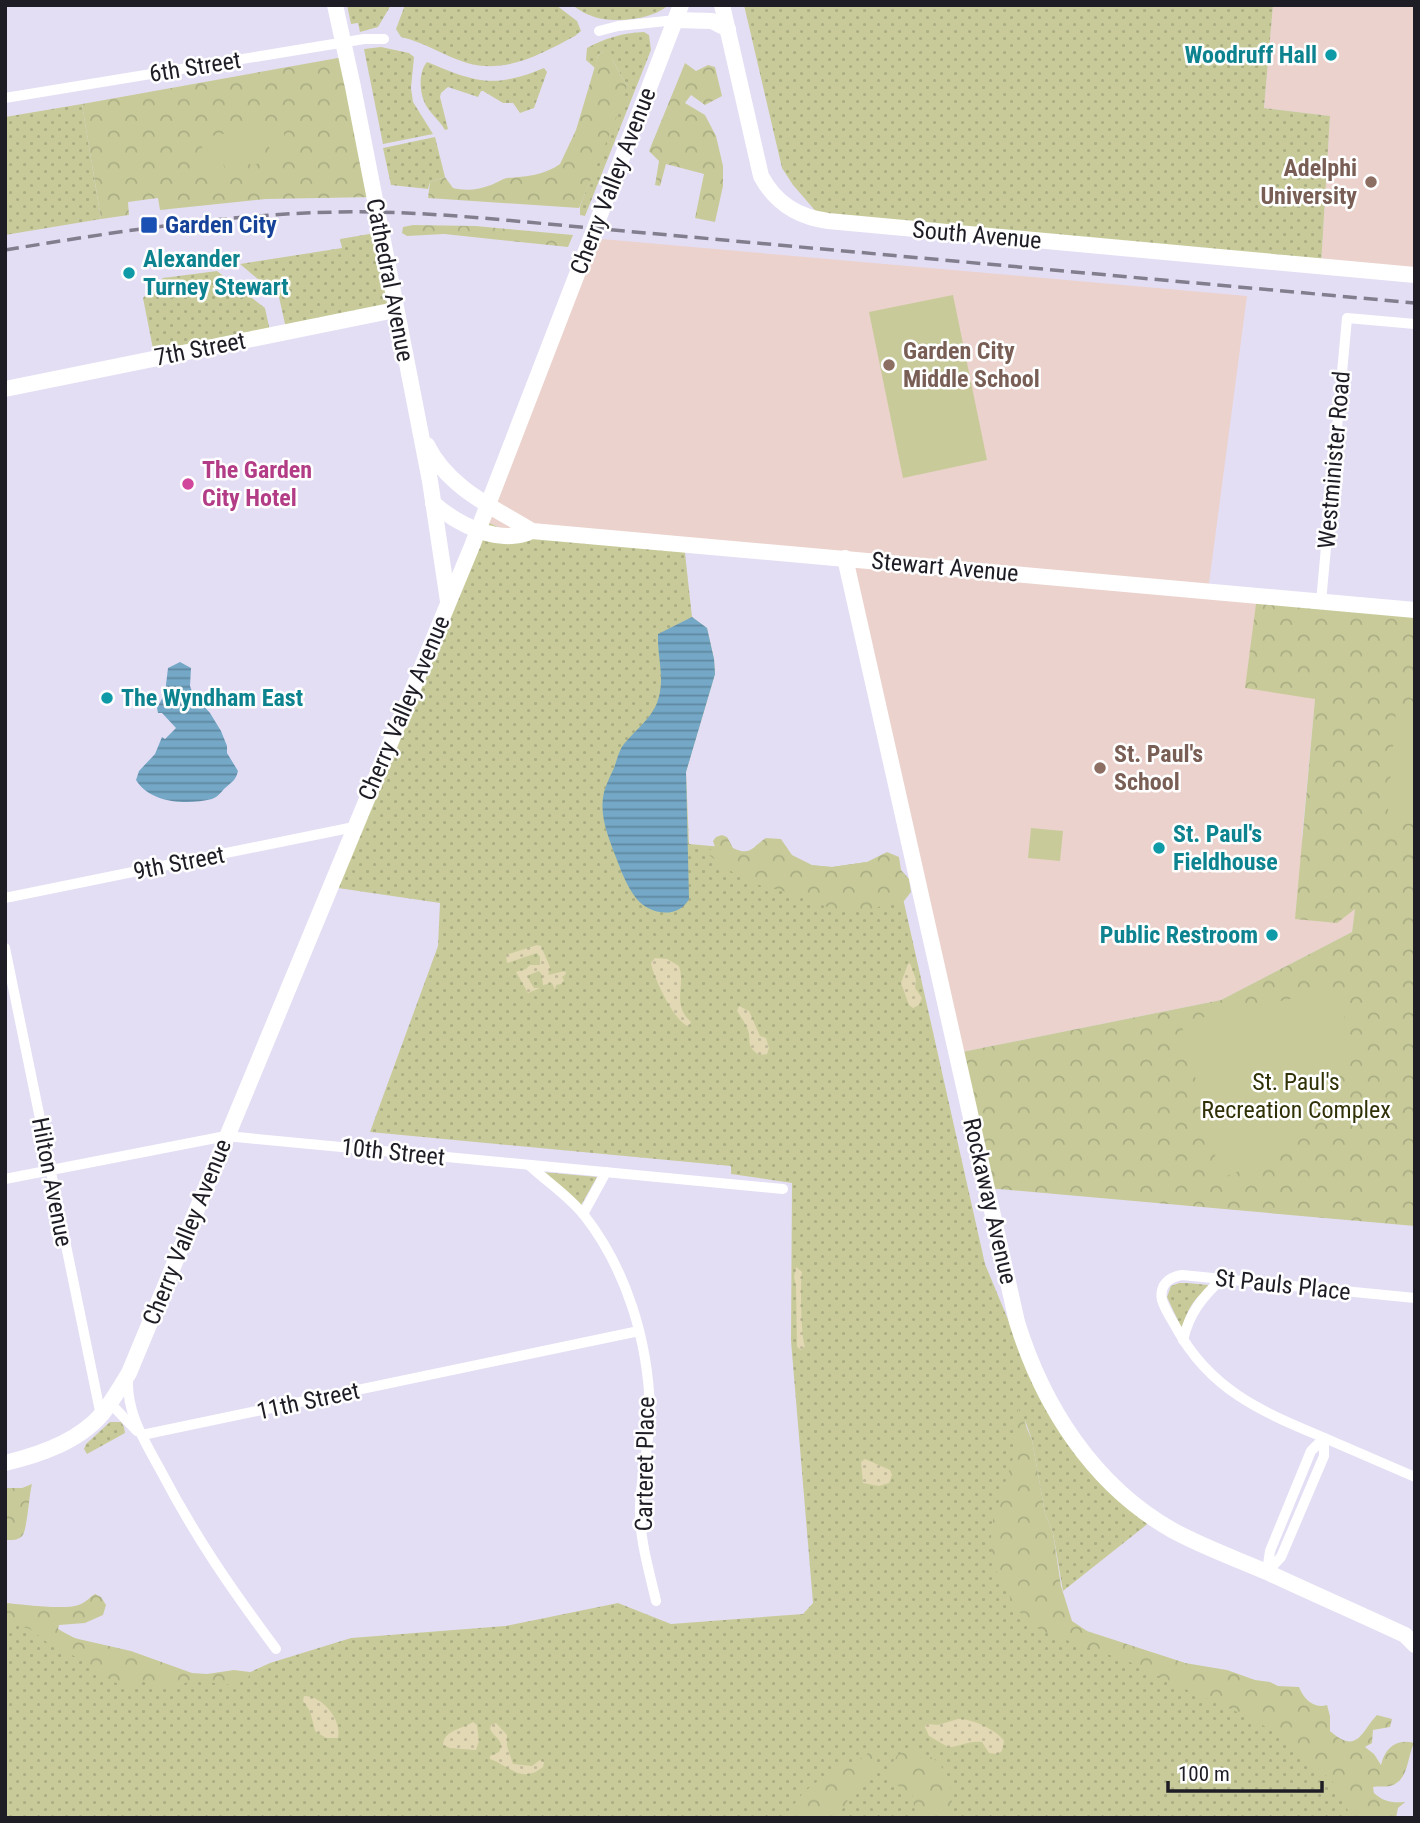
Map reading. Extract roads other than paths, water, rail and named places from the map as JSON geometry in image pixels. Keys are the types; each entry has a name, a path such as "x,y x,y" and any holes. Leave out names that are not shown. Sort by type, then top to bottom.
{"main road":[{"name":"Cathedral Avenue","path":"335,5 354,88 420,432 449,604"},
{"name":"South Avenue","path":"722,5 761,176 776,198 801,215 828,221 1415,275"},
{"path":"679,12 712,21 728,29"},
{"name":"Cherry Valley Avenue","path":"105,1410 128,1373 449,604 679,12"},
{"name":"7th Street","path":"5,389 395,310"},
{"path":"420,432 434,460 450,478 532,531"},
{"path":"433,503 448,516 479,529"},
{"name":"Stewart Avenue","path":"479,529 511,537 519,537 532,531 1415,610"},
{"name":"Rockaway Avenue","path":"845,558 1017,1322 1038,1381 1057,1416 1082,1450 1105,1478 1130,1501 1176,1532 1411,1640"},
{"path":"5,1463 56,1446 79,1434 105,1410"}],"street":[{"path":"599,32 679,12"},
{"name":"6th Street","path":"5,98 363,39 384,39"},
{"name":"Westminister Road","path":"1321,602 1347,318 1415,324"},
{"name":"9th Street","path":"5,898 354,827"},
{"name":"Hilton Avenue","path":"5,948 49,1171 105,1410"},
{"name":"10th Street","path":"5,1179 226,1136 783,1189"},
{"name":"Carteret Place","path":"529,1165 583,1214 620,1274 639,1331 650,1411 640,1517 656,1601"},
{"path":"583,1214 606,1172"},
{"name":"St Pauls Place","path":"1183,1340 1161,1294 1164,1284 1175,1276 1415,1298"},
{"path":"1222,1279 1196,1307 1183,1340 1207,1371 1240,1399 1269,1414 1415,1476"},
{"name":"11th Street","path":"142,1435 639,1331"},
{"path":"128,1373 129,1402 142,1435 195,1533 223,1578 275,1649"},
{"path":"105,1410 142,1435"},
{"path":"1267,1573 1269,1551 1311,1451 1324,1438"}],"water":[{"path":"692,617 707,628 715,674 686,772 689,899 676,911 660,912 642,904 625,880 606,830 603,798 622,746 647,719 657,703 661,677 658,634"},
{"path":"180,662 191,668 190,686 193,694 221,731 227,753 238,771 233,781 218,796 202,801 181,802 160,798 143,788 136,780 139,771 155,754 162,737 165,739 176,728 162,713 158,713 157,708 165,693 168,668"}],"railway":[{"path":"5,250 129,231 255,216 297,213 401,213 504,220 1415,303"}],"place":[{"name":"Woodruff Hall","path":"1331,55"},
{"name":"Adelphi University","path":"1371,182"},
{"name":"Garden City","path":"149,225"},
{"name":"Alexander Turney Stewart","path":"129,273"},
{"name":"Garden City Middle School","path":"889,365"},
{"name":"The Garden City Hotel","path":"188,484"},
{"name":"The Wyndham East","path":"107,698"},
{"name":"St. Paul's School","path":"1100,768"},
{"name":"St. Paul's Fieldhouse","path":"1159,848"},
{"name":"Public Restroom","path":"1272,935"}],"park label":[{"name":"St. Paul's Recreation Complex","path":"1296,1096"}]}
